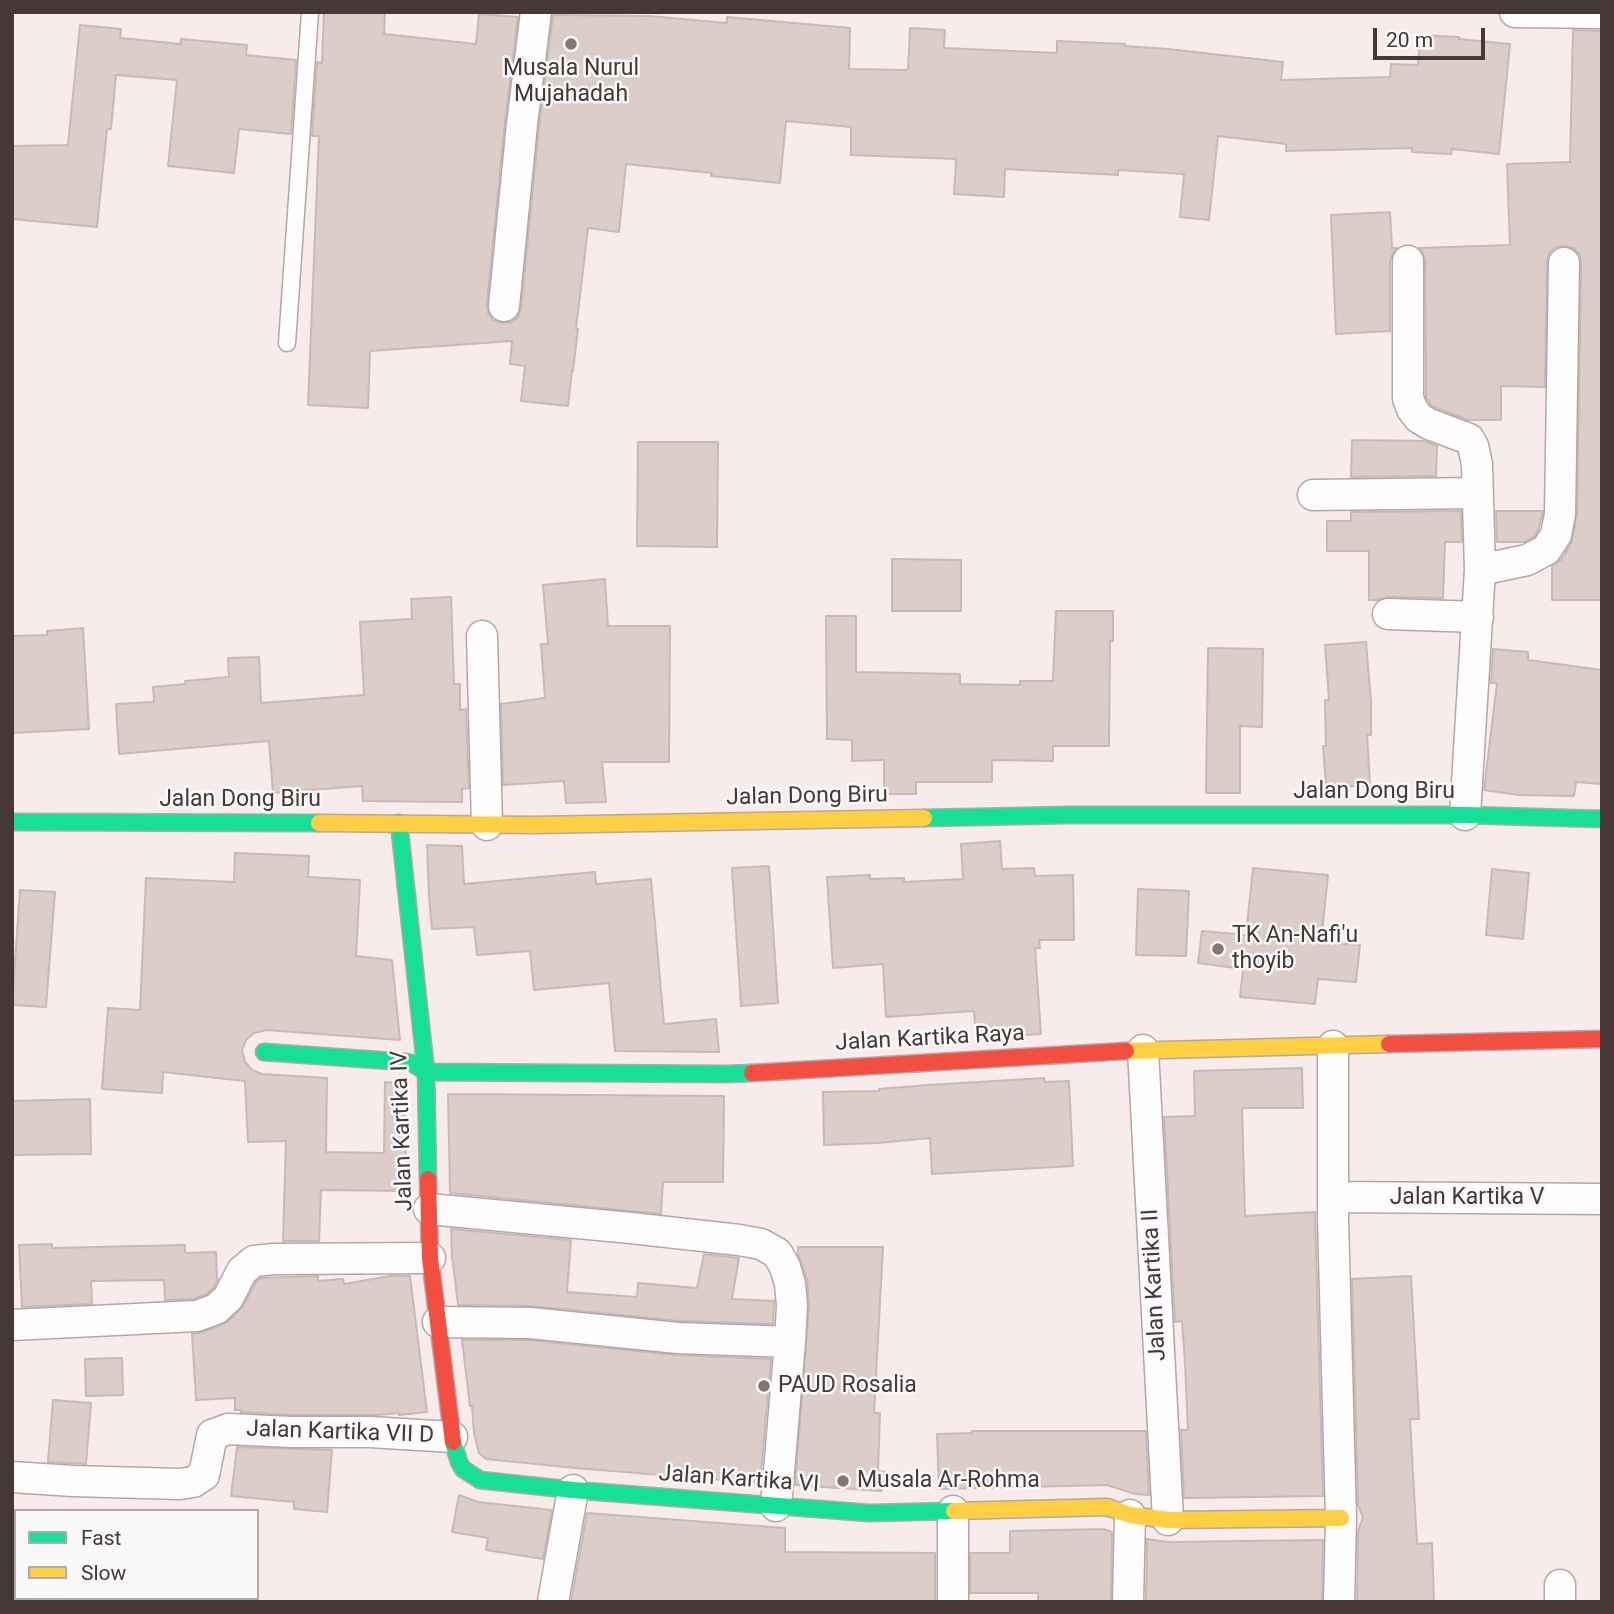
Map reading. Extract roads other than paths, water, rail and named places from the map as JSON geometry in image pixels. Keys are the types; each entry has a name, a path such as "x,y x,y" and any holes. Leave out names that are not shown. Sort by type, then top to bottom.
{"street":[{"path":"504,306 536,12"},
{"path":"1515,12 1602,13"},
{"path":"1408,261 1408,398 1419,418 1469,439 1475,456 1480,570 1465,815"},
{"path":"1480,570 1527,560 1546,550 1556,535 1560,514 1564,263"},
{"path":"1313,495 1476,493"},
{"path":"1388,614 1478,617"},
{"path":"482,636 487,825"},
{"name":"Jalan Dong Biru","path":"12,822 487,825 1069,815 1465,815 1602,819"},
{"name":"Jalan Kartika IV","path":"399,823 425,1072 430,1258 452,1437"},
{"name":"Jalan Kartika Raya","path":"264,1052 406,1062 425,1072 726,1074 1143,1050 1602,1039"},
{"path":"1333,1045 1333,1197 1341,1518 1339,1602"},
{"name":"Jalan Kartika II","path":"1143,1050 1168,1520"},
{"name":"Jalan Kartika V","path":"1333,1197 1602,1199"},
{"path":"429,1209 631,1228 761,1244 777,1253 785,1267 792,1305 776,1506"},
{"path":"12,1325 197,1316 216,1309 228,1297 242,1270 254,1261 430,1258"},
{"path":"438,1322 530,1323 678,1338 790,1342"},
{"name":"Jalan Kartika VII D","path":"12,1477 180,1484 193,1482 204,1475 212,1435 228,1429 452,1437"},
{"name":"Jalan Kartika VI","path":"452,1437 463,1469 480,1480 573,1490 869,1513 1107,1507 1129,1515 1168,1520 1341,1518"},
{"path":"553,1602 573,1490"},
{"path":"953,1511 953,1602"},
{"path":"1128,1602 1129,1515"}],"lane":[{"path":"287,343 310,12"}],"place":[{"name":"Musala Nurul Mujahadah","path":"571,44"},
{"name":"TK An-Nafi'u thoyib","path":"1218,949"},
{"name":"PAUD Rosalia","path":"764,1386"},
{"name":"Musala Ar-Rohma","path":"843,1481"}]}
